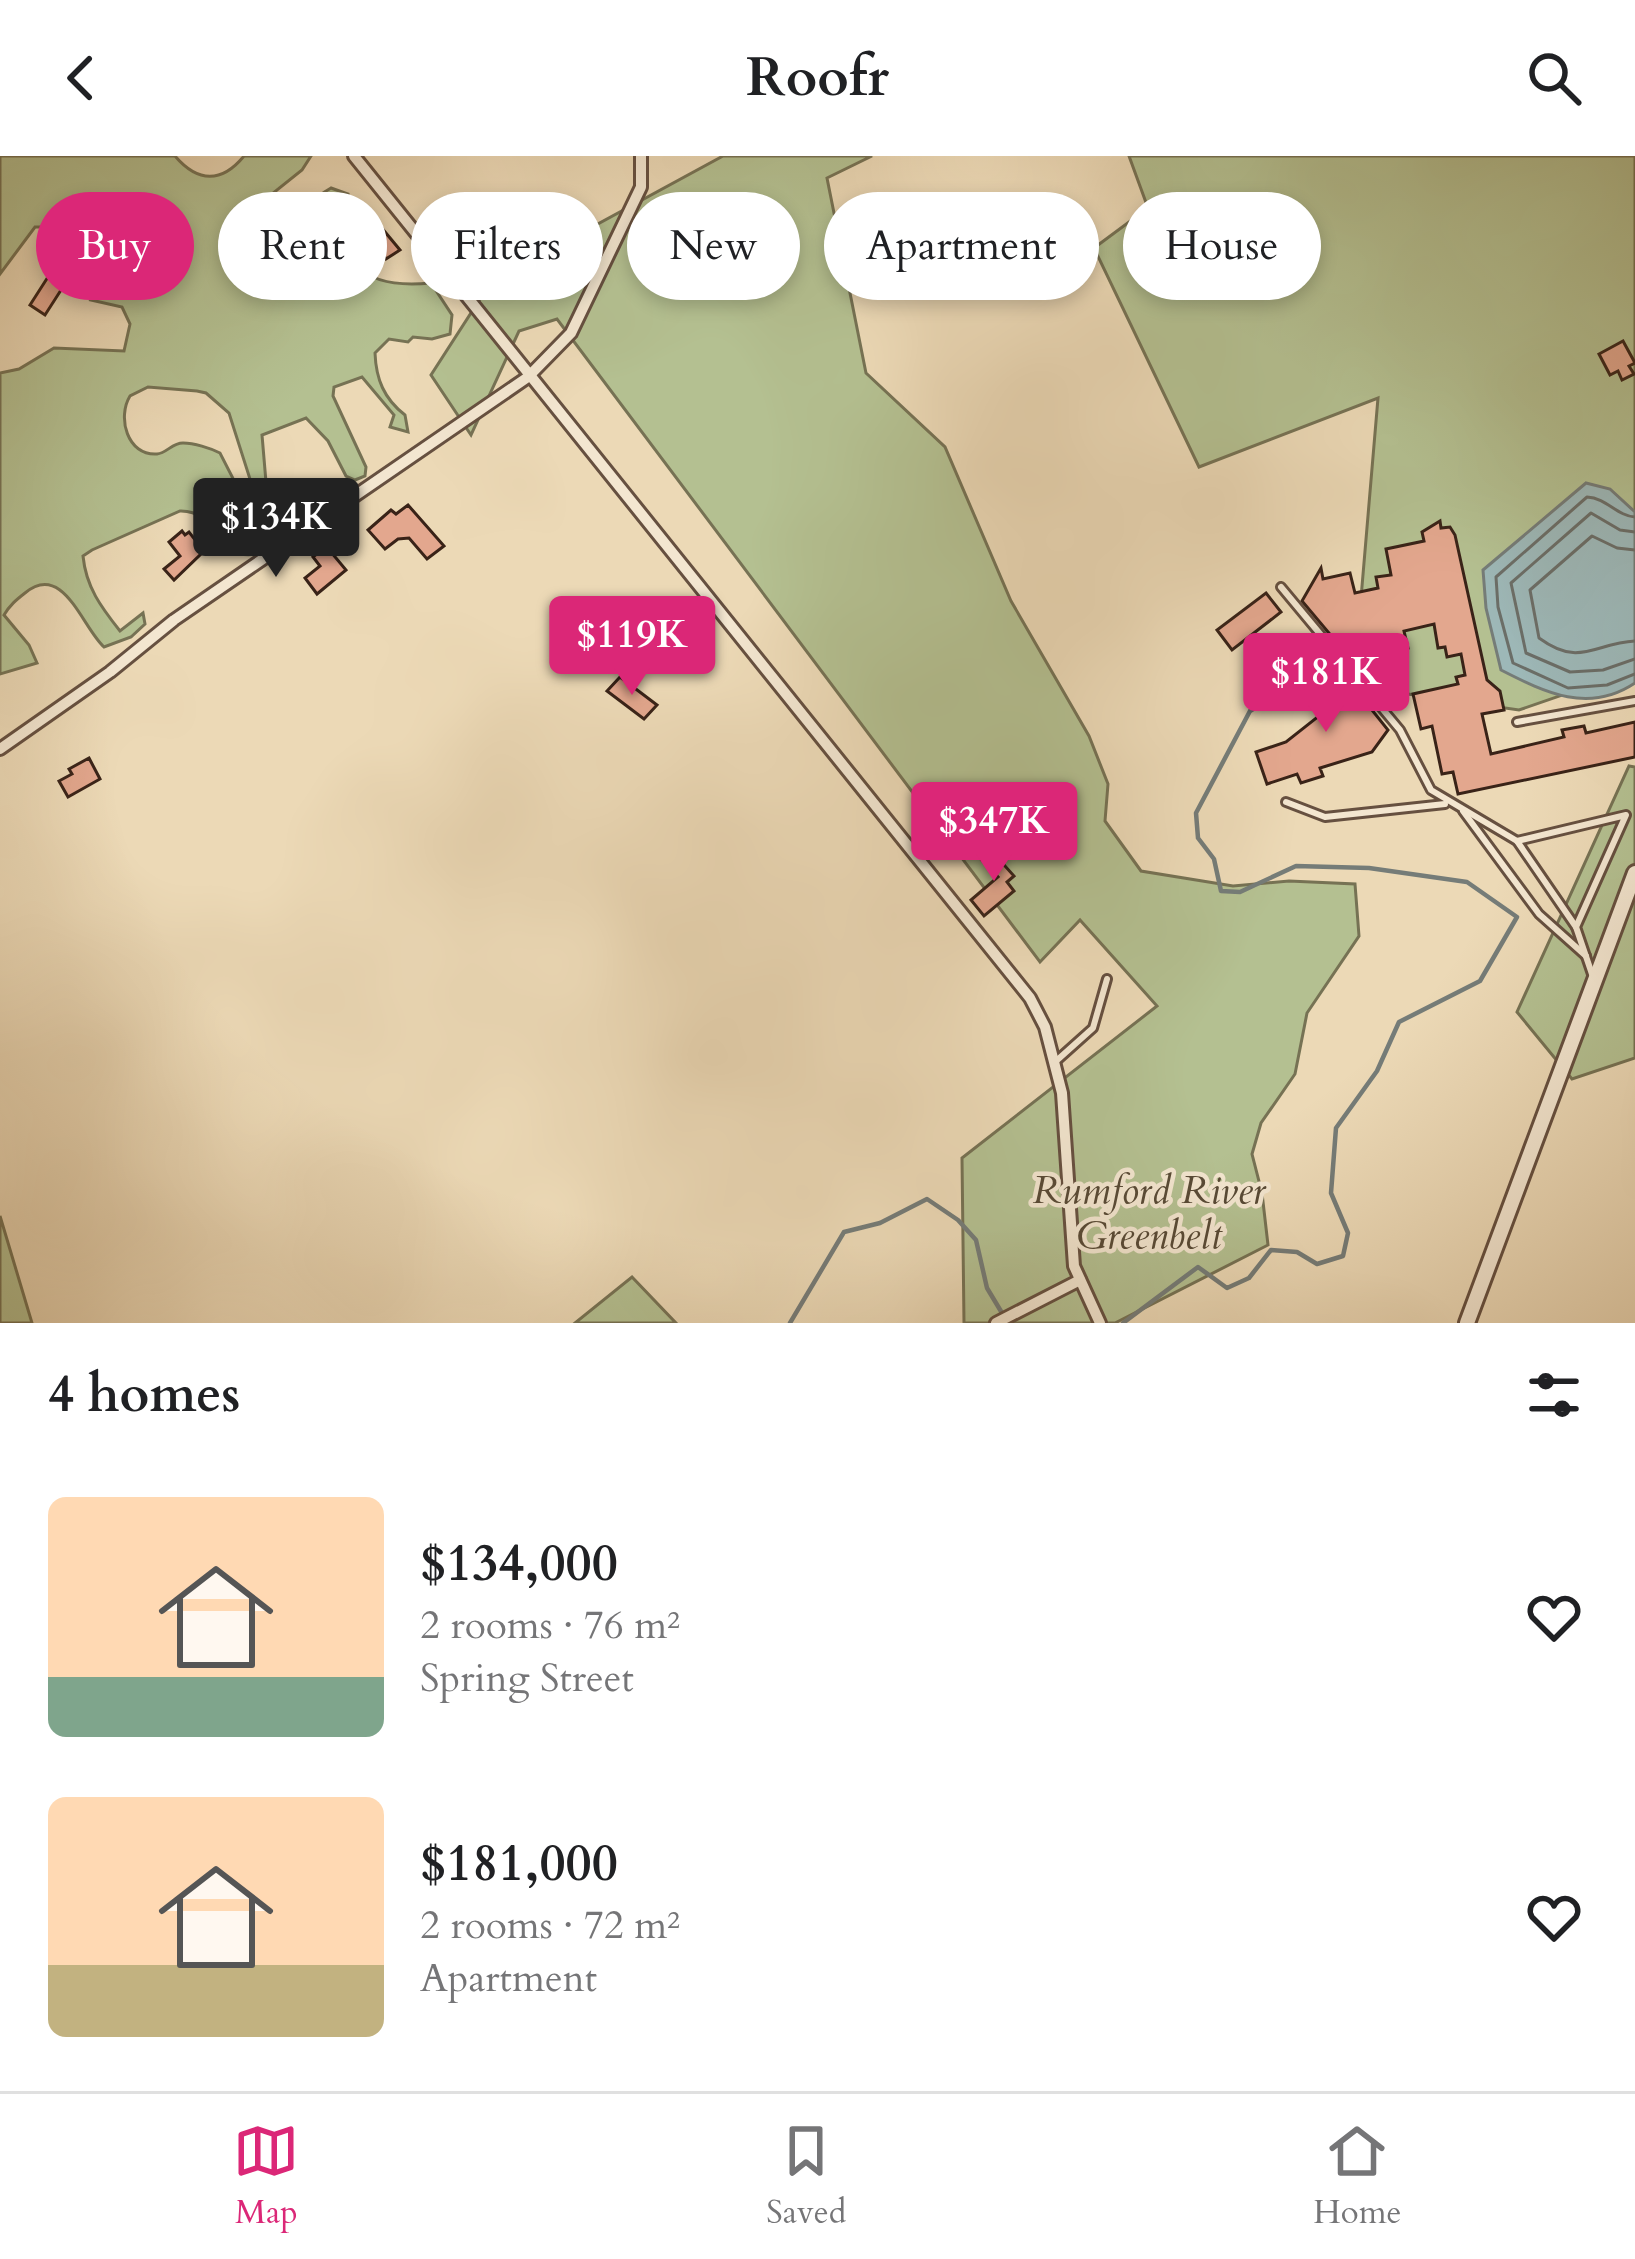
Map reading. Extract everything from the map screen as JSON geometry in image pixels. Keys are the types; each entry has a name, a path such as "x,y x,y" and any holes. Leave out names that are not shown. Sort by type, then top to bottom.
{"street":[{"path":"354,156 527,377 1006,966 1038,1014 1055,1062 1067,1128 1070,1239 1080,1280 1100,1323"},
{"path":"0,748 110,672 174,620 527,377 571,333 641,187 641,156"},
{"path":"1467,1323 1635,872"},
{"path":"1003,1319 1080,1280"}],"lane":[{"path":"1281,586 1400,730 1431,790 1516,842 1576,926 1594,981"},
{"path":"1517,722 1635,701"},
{"path":"1286,802 1325,817 1448,804"},
{"path":"1461,808 1539,914 1586,956"},
{"path":"1516,842 1626,815 1576,926"},
{"path":"1055,1062 1093,1028 1107,980"}],"green space":[{"path":"0,156 175,156 192,171 210,176 227,171 244,156 311,156 302,170 274,192 218,192 218,300 387,300 387,282 411,284 411,300 442,300 452,315 450,334 413,337 408,342 389,339 375,353 382,388 405,415 408,432 390,427 394,415 362,377 334,387 333,396 366,467 365,476 355,480 346,476 328,441 306,418 262,435 267,494 280,529 271,530 264,523 229,413 197,391 148,387 130,396 125,424 138,449 157,454 187,443 220,453 242,496 256,554 233,551 203,518 180,511 92,550 83,556 85,567 107,614 120,631 143,613 145,624 131,637 104,647 61,591 38,585 4,615 29,645 37,663 0,674 0,373 19,369 54,348 124,351 130,324 122,307 91,300 194,300 194,192 36,192 36,227 0,274"},
{"name":"Rumford River Greenbelt","path":"723,156 872,156 827,178 824,300 851,300 866,373 945,447 1011,601 1089,736 1108,784 1105,821 1141,871 1233,886 1289,881 1355,884 1359,936 1307,1013 1295,1074 1261,1123 1252,1154 1268,1245 1115,1323 964,1323 962,1158 1157,1006 1080,920 1040,962 557,319 519,331 471,435 431,375 479,300 603,300 603,221 627,208 627,300 800,300 800,192 657,192"},
{"path":"1129,156 1635,156 1635,670 1519,710 1387,691 1356,657 1378,398 1199,467 1099,258 1099,244 1123,227 1123,300 1321,300 1321,192 1142,192"},
{"path":"1629,766 1635,767 1635,1058 1572,1079 1517,1012"},
{"path":"0,1216 32,1323 0,1323"},
{"path":"632,1277 676,1323 575,1323"}],"water":[{"path":"1586,483 1610,489 1635,512 1635,683 1584,699 1551,692 1501,670 1486,608 1483,570"}],"building":[{"path":"387,234 400,250 387,258"},
{"path":"36,296 36,300 55,300 45,315 30,305"},
{"path":"1623,341 1635,363 1629,366 1634,374 1622,380 1618,371 1610,375 1599,354"},
{"path":"408,505 444,546 427,559 409,538 398,539 385,549 368,530 391,510 396,514"},
{"path":"1440,521 1441,528 1450,527 1455,535 1487,680 1500,691 1504,710 1482,714 1491,754 1564,737 1562,730 1584,726 1586,733 1635,722 1635,757 1458,794 1453,772 1442,774 1432,726 1421,729 1413,694 1458,684 1456,677 1465,675 1461,654 1447,657 1445,647 1438,648 1434,624 1404,631 1408,648 1377,655 1379,666 1360,670 1302,601 1321,568 1323,579 1350,573 1355,593 1378,588 1376,577 1391,575 1386,549 1424,541 1422,532"},
{"path":"182,531 189,532 204,551 174,580 164,569 180,556 169,542"},
{"path":"326,546 346,570 317,594 305,578 320,566 313,557"},
{"path":"1266,593 1281,612 1232,650 1217,630"},
{"path":"1336,665 1388,730 1372,752 1320,768 1323,776 1301,783 1297,774 1267,784 1256,752 1286,742 1319,716 1322,704 1332,696 1316,679"},
{"path":"620,677 657,705 644,719 607,691"},
{"path":"89,758 100,779 68,797 59,781"},
{"path":"988,847 1014,876 1007,882 1014,891 984,916 971,900 998,877 978,856"}],"waterway":[{"path":"1123,1323 1198,1267 1227,1288 1249,1278 1271,1250 1297,1252 1317,1264 1343,1256 1348,1233 1331,1193 1336,1128 1377,1071 1399,1022 1480,981 1517,917 1467,882 1369,868 1296,866 1240,892 1221,891 1214,859 1198,838 1196,813 1250,711 1331,660"},
{"path":"790,1323 844,1232 880,1223 927,1199 958,1220 976,1240 987,1288 1005,1318"}]}
